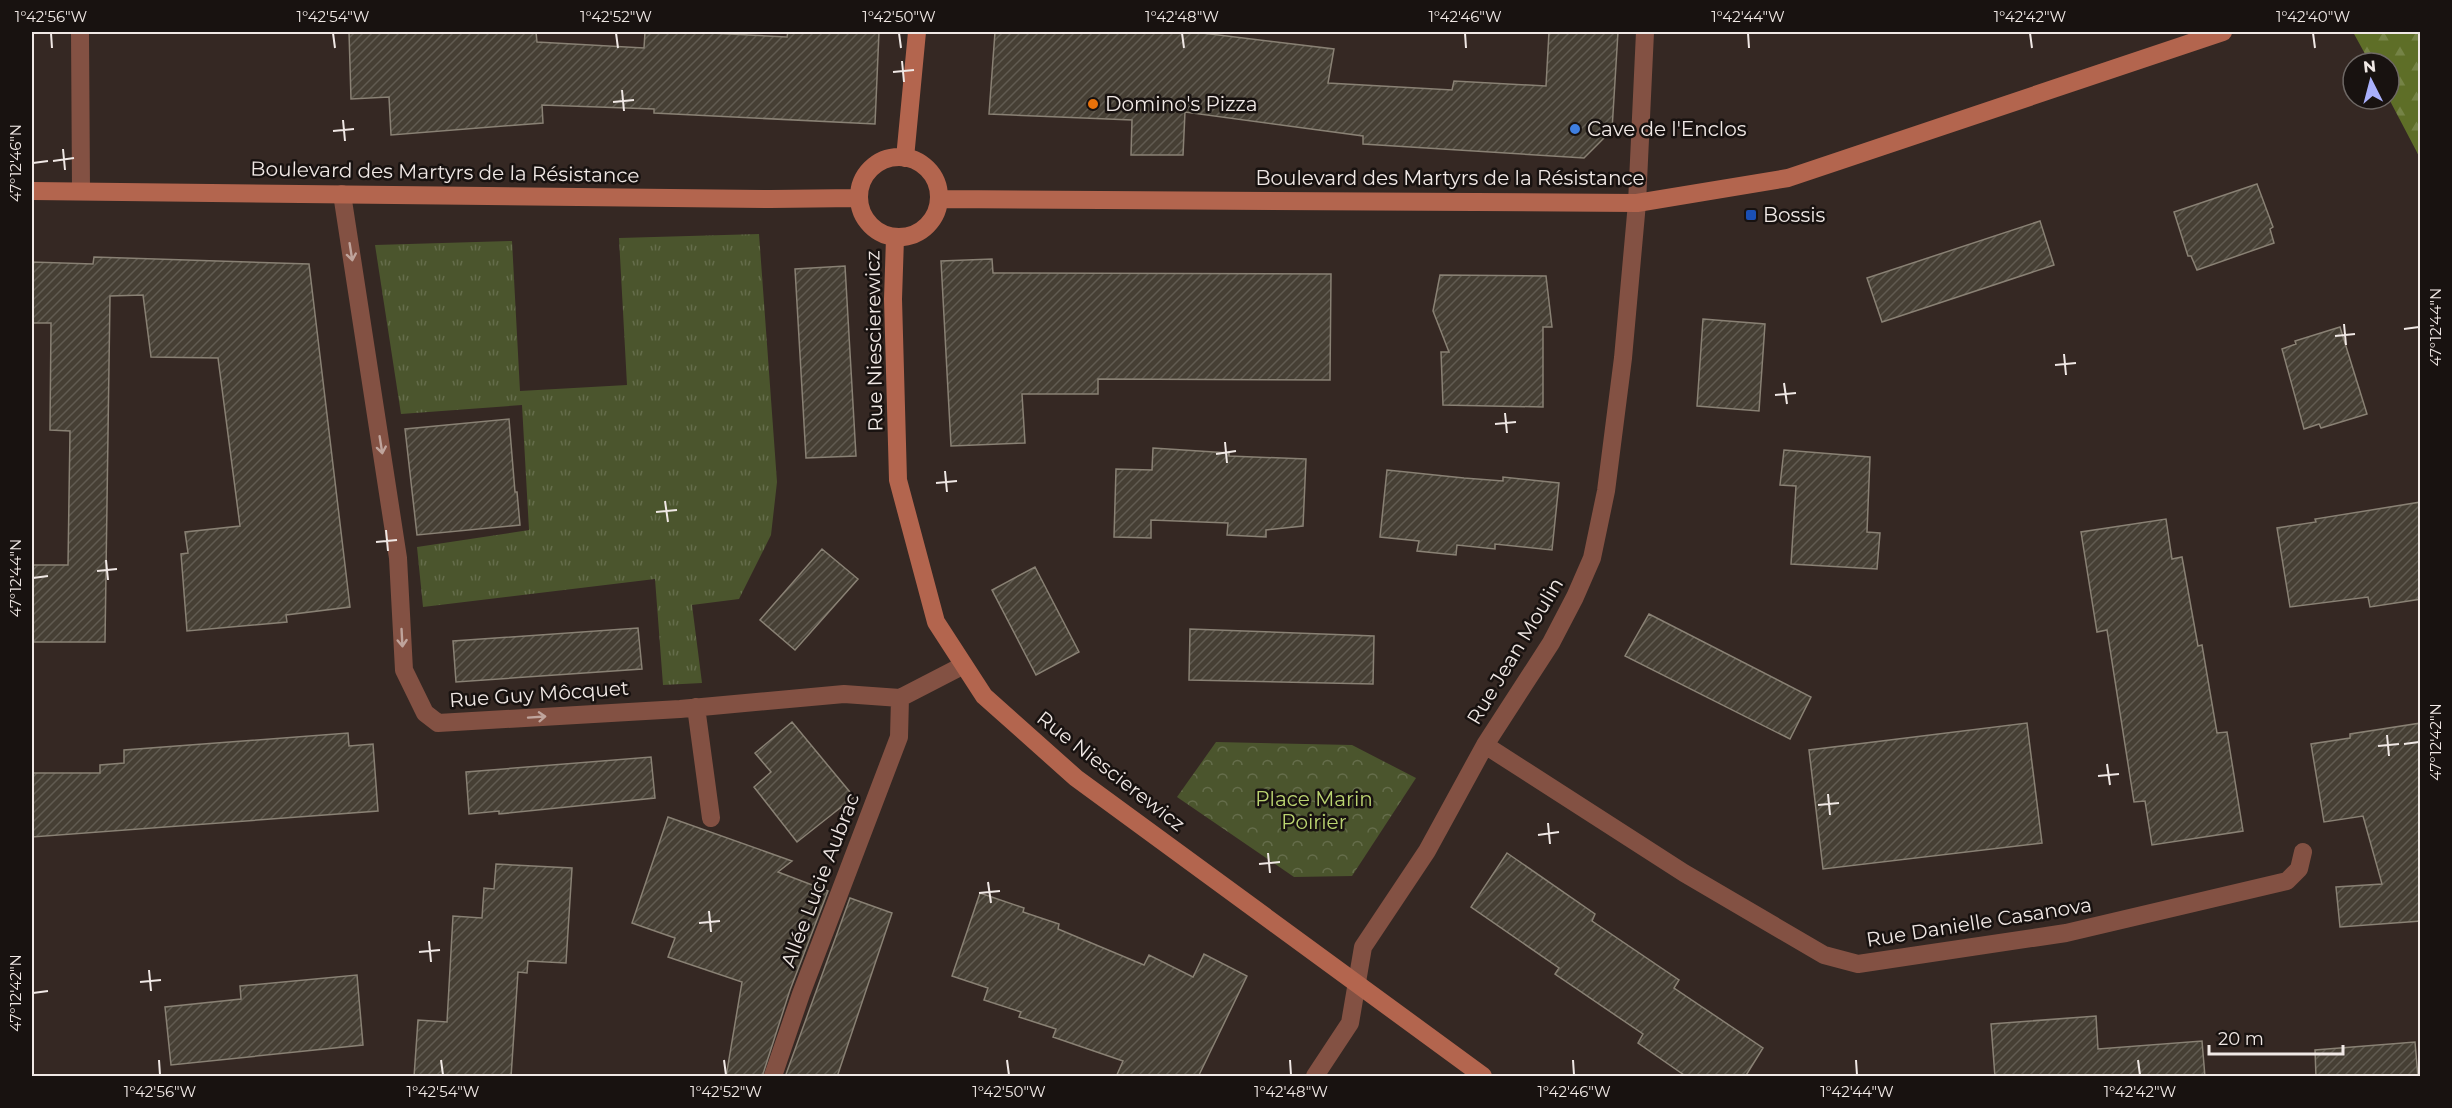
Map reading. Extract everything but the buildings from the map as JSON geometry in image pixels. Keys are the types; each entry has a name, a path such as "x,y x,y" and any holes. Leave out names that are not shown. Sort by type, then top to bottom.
{"street":[{"path":"80,32 81,190"},
{"path":"905,158 916,32"},
{"name":"Rue Jean Moulin","path":"1315,1077 1350,1023 1363,947 1427,851 1485,745 1551,643 1592,558 1606,491 1623,358 1637,203 1645,32"},
{"name":"Boulevard des Martyrs de la Résistance","path":"939,199 1637,203 1788,178 2213,33"},
{"path":"891,158 905,158 926,167 933,176 939,199 937,211 931,223 915,234 895,238 884,235 866,221 858,198 867,172 891,158"},
{"name":"Boulevard des Martyrs de la Résistance","path":"32,191 858,198"},
{"name":"Rue Guy Môcquet","path":"342,194 398,558 404,670 425,713 438,723 696,707 844,694 900,698"},
{"name":"Rue Niescierewicz","path":"895,238 894,310 898,480 936,622 984,696 1076,778 1483,1077"},
{"path":"900,698 963,666"},
{"name":"Allée Lucie Aubrac","path":"773,1077 801,994 899,736 900,698"},
{"path":"696,707 711,818"},
{"name":"Rue Danielle Casanova","path":"1485,745 1694,879 1824,955 1858,964 2066,933 2287,880 2299,869 2303,852"}],"green space":[{"path":"2353,32 2420,32 2420,158 2395,111 2401,111 2401,51 2363,51"},
{"path":"759,234 777,482 771,535 739,599 692,605 702,683 663,685 655,579 423,607 417,547 529,530 522,405 401,414 375,245 512,241 520,391 627,385 619,238"},
{"name":"Place Marin Poirier","path":"1216,742 1352,745 1416,778 1352,876 1294,877 1177,797"}],"place":[{"name":"Domino's Pizza","path":"1093,104"},
{"name":"Cave de l'Enclos","path":"1575,129"},
{"name":"Bossis","path":"1751,215"}]}
